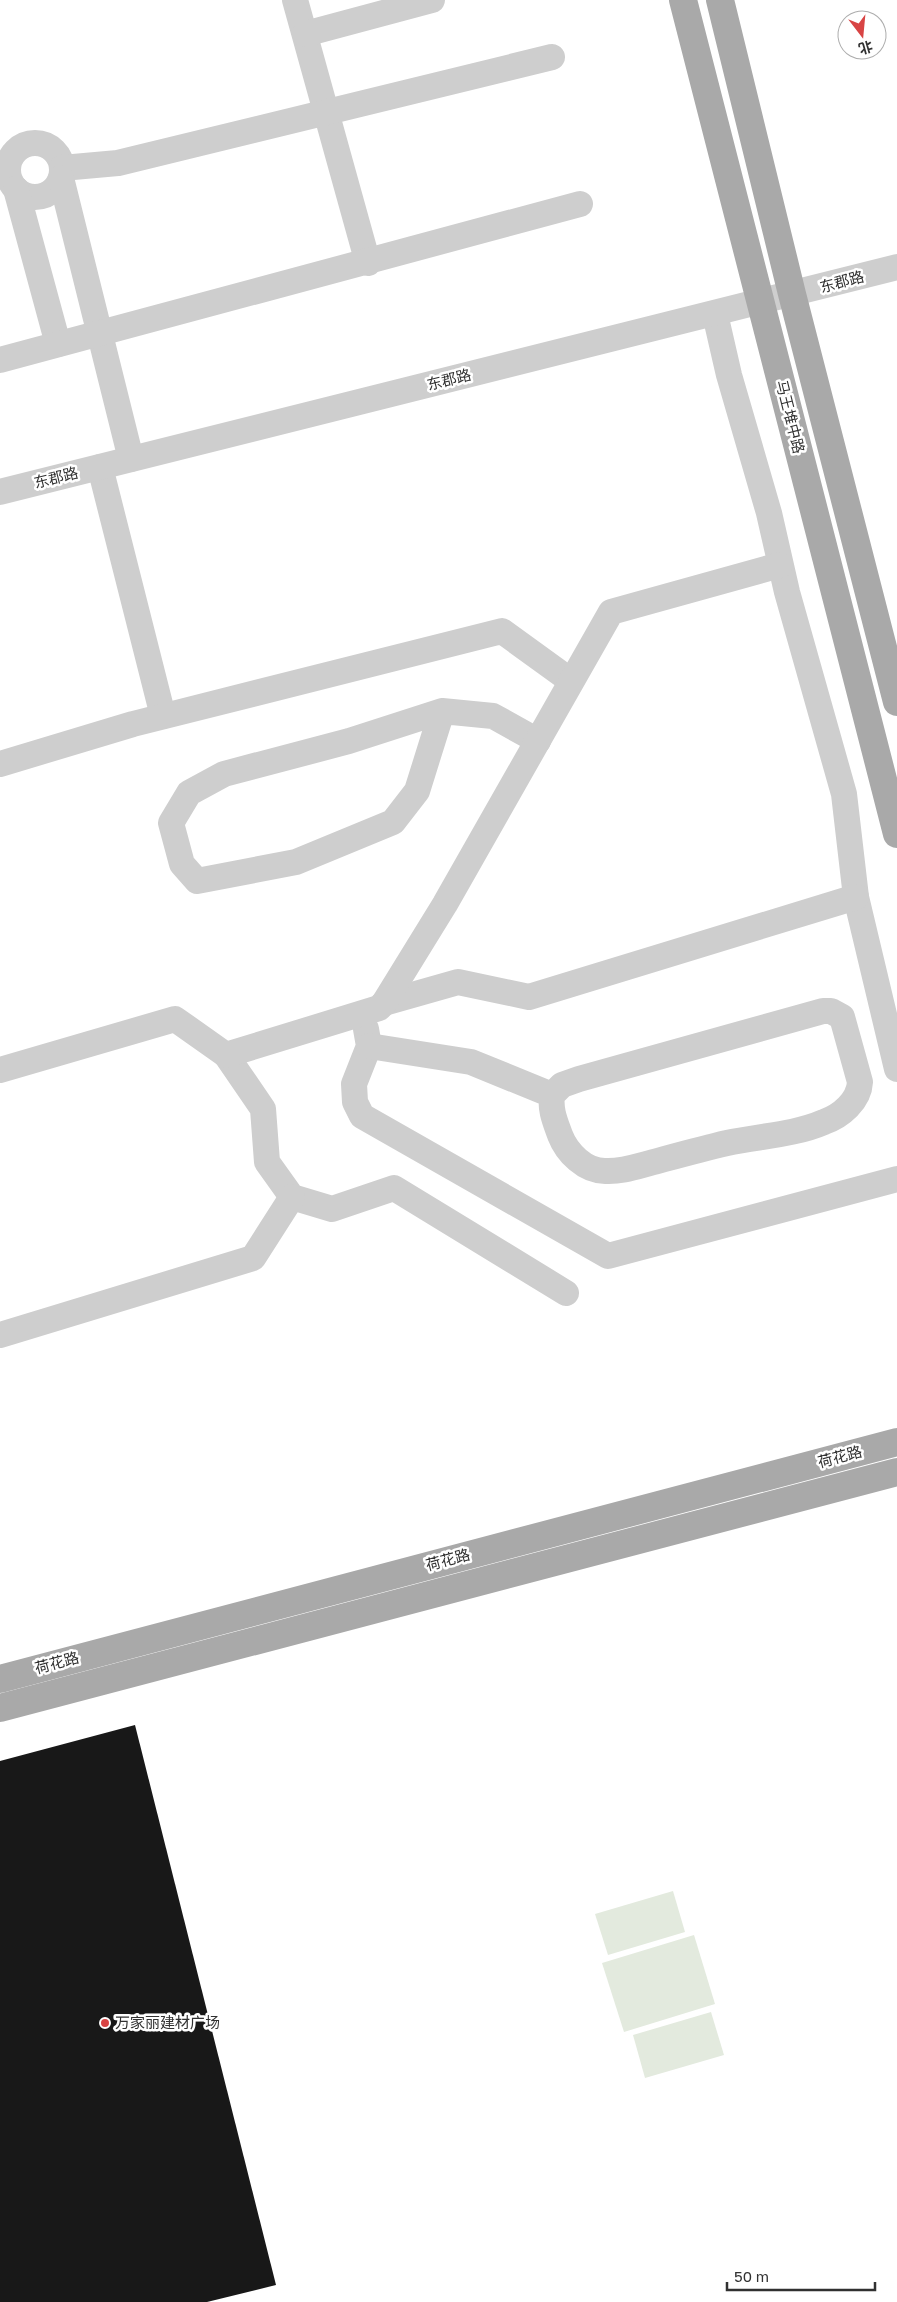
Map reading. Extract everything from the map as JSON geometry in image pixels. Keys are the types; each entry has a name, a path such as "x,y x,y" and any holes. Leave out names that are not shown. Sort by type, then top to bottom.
{"main road":[{"name":"马王堆中路","path":"683,0 897,834"},
{"path":"720,0 792,294 897,702"},
{"name":"荷花路","path":"0,1679 897,1442"},
{"name":"荷花路","path":"0,1708 897,1472"}],"street":[{"path":"295,0 368,263"},
{"path":"304,34 432,0"},
{"path":"62,173 118,163 552,56"},
{"path":"58,344 9,185 9,163 20,148 28,144 47,146 55,152 62,173 99,333 131,459"},
{"path":"9,185 23,195 42,197 57,186 62,173"},
{"path":"0,360 368,263 580,204"},
{"name":"东郡路","path":"0,492 760,303 897,267"},
{"path":"715,314 729,375 769,513 780,565 844,794 856,897 897,1069"},
{"path":"100,467 163,716"},
{"path":"780,565 612,612 571,680 445,904 374,1008 369,1046 354,1084 355,1102 362,1116 608,1256 897,1179"},
{"path":"0,764 163,716 502,631 571,680"},
{"path":"442,712 417,791 393,822 296,862 198,881 182,864 171,823 189,793 224,774 349,741 442,712 493,716 538,741"},
{"path":"226,1054 458,982 529,997 856,897"},
{"path":"824,1011 831,1011 842,1017 860,1082 860,1090 851,1103 840,1113 824,1122 794,1131 729,1143 627,1169 604,1171 578,1160 568,1151 553,1118 552,1095 562,1085 579,1079 824,1011"},
{"path":"0,1070 175,1019 226,1054 263,1109 267,1162 292,1197 332,1209 394,1188 566,1293"},
{"path":"369,1046 471,1062 552,1095"},
{"path":"0,1334 253,1258 292,1197"}],"shaded area":[{"path":"673,1891 685,1932 608,1955 595,1914"},
{"path":"694,1935 715,2004 624,2032 602,1963"},
{"path":"711,2012 724,2055 645,2078 633,2035"}],"building":[{"name":"万家丽建材广场","path":"135,1725 276,2285 207,2302 0,2302 0,1761"}],"place":[{"name":"万家丽建材广场","path":"105,2023"}]}
